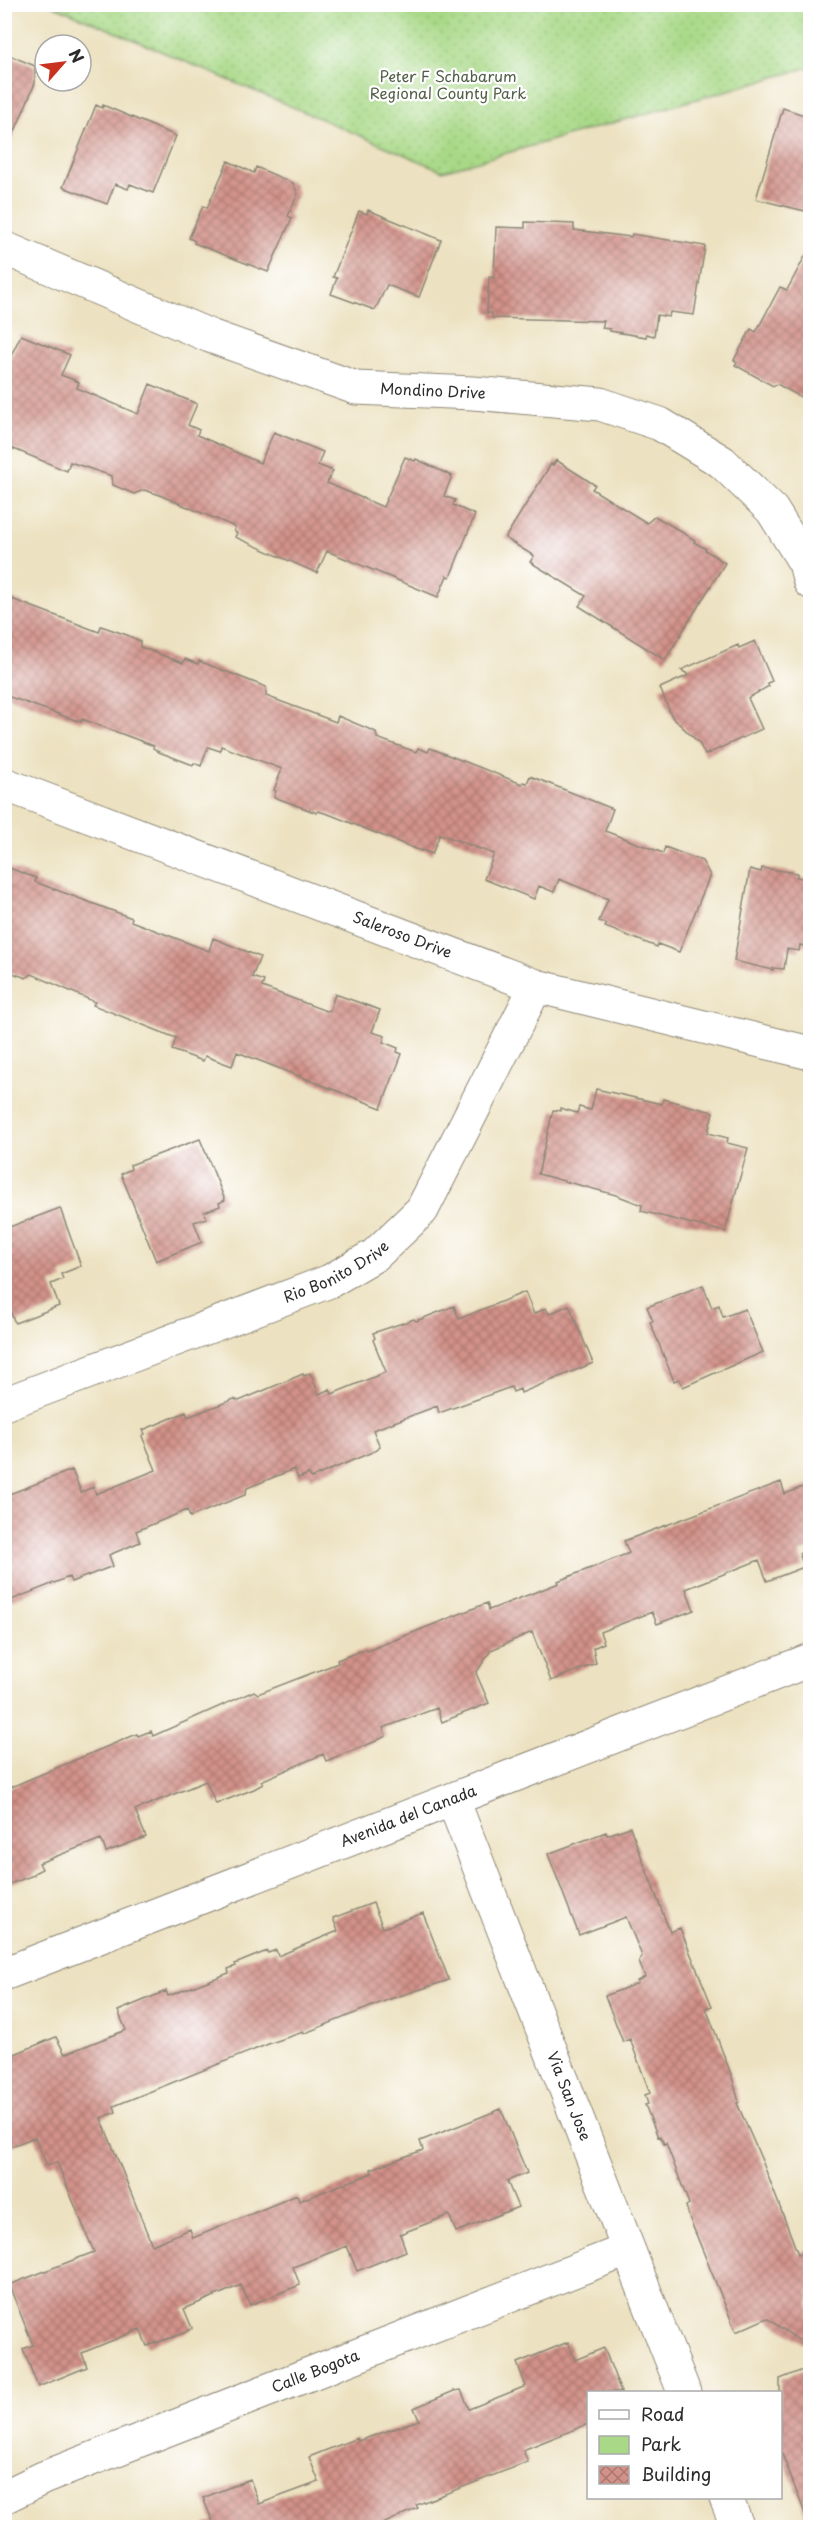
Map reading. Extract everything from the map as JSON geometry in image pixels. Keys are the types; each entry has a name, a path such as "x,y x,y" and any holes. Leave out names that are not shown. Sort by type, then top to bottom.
{"street":[{"name":"Mondino Drive","path":"4,248 210,336 356,388 473,393 600,404 660,424 722,462 772,510 805,563 810,582"},
{"name":"Saleroso Drive","path":"4,784 536,986 810,1053"},
{"name":"Rio Bonito Drive","path":"4,1404 330,1281 375,1255 422,1210 536,986"},
{"name":"Avenida del Canada","path":"4,1974 810,1660"},
{"name":"Via San Jose","path":"453,1800 684,2391"},
{"name":"Calle Bogota","path":"4,2497 43,2478 627,2250"},
{"path":"726,2499 738,2528"}],"green space":[{"name":"Peter F Schabarum Regional County Park","path":"52,5 810,5 810,67 443,171"}],"building":[{"path":"4,53 33,65 33,88 5,155"},
{"path":"96,105 102,108 103,105 176,136 153,193 130,184 128,189 115,184 107,204 63,187"},
{"path":"783,108 810,117 810,192 805,211 756,199"},
{"path":"228,161 254,173 256,167 293,183 298,193 288,216 292,218 268,272 194,243 195,241 189,238 203,206 207,208"},
{"path":"368,210 441,240 419,297 387,285 375,310 331,294 337,278 333,277 359,211 367,214"},
{"path":"525,222 574,224 574,230 631,237 632,234 705,246 694,315 670,312 669,317 657,315 654,336 646,334 646,337 602,328 604,321 492,318 492,313 487,313 489,277 494,278 496,227 525,228"},
{"path":"810,247 810,402 777,384 773,386 735,365 737,362 734,360 751,329 756,332 780,287 787,290"},
{"path":"21,335 70,355 61,375 79,382 77,388 138,414 150,384 197,404 188,425 199,430 197,435 260,463 274,432 323,452 318,465 333,471 327,483 383,507 405,457 415,461 416,459 452,476 444,496 455,500 453,505 475,515 450,577 447,576 438,597 327,551 317,573 235,537 237,533 234,531 235,527 157,494 144,490 134,494 113,485 112,476 70,462 67,471 4,445 4,370"},
{"path":"556,460 595,485 592,489 647,523 655,516 695,540 694,542 725,563 665,660 579,606 586,596 530,562 534,556 505,538 551,464 553,465"},
{"path":"4,596 99,632 101,626 127,635 140,641 140,647 183,663 185,659 198,664 199,661 266,687 266,696 336,722 338,716 376,732 377,738 416,752 418,748 428,752 430,748 522,784 527,783 530,776 613,809 605,831 663,853 665,847 702,861 710,875 679,952 658,944 657,947 605,927 607,924 599,921 608,899 559,879 554,892 539,886 534,899 484,879 494,854 440,834 432,854 331,815 318,811 317,813 274,797 276,791 274,790 282,769 221,746 220,751 208,747 201,766 194,763 193,765 159,752 153,748 154,746 82,719 81,722 4,695"},
{"path":"755,641 772,681 767,683 769,686 748,698 762,729 705,755 699,743 672,717 660,688 689,675 681,670 738,645 739,648"},
{"path":"4,866 36,878 35,882 132,918 131,921 209,951 213,938 260,957 252,977 264,981 262,987 326,1011 330,1010 335,994 380,1010 372,1032 385,1036 383,1042 398,1048 397,1052 402,1054 381,1108 237,1052 232,1066 205,1056 203,1061 172,1050 176,1038 93,1005 95,1002 32,974 26,978 4,970"},
{"path":"762,868 797,873 797,877 810,880 810,947 800,945 799,951 787,949 784,969 773,968 773,970 734,961 750,869 761,872"},
{"path":"596,1089 662,1104 663,1099 713,1112 708,1133 728,1138 727,1143 748,1148 725,1232 641,1211 642,1205 616,1195 538,1174 553,1110 560,1111 560,1108 577,1113 579,1107 591,1110"},
{"path":"200,1139 225,1200 219,1203 220,1206 204,1212 207,1218 194,1222 202,1242 156,1261 121,1174 131,1169 130,1165"},
{"path":"60,1208 81,1266 61,1274 63,1279 51,1284 59,1306 15,1323 4,1296 4,1229"},
{"path":"703,1285 712,1308 719,1305 723,1317 745,1309 763,1352 683,1387 679,1379 674,1381 650,1322 653,1321 647,1307"},
{"path":"525,1292 534,1314 546,1308 549,1314 569,1305 593,1363 521,1393 520,1389 513,1392 511,1387 439,1413 437,1406 373,1430 380,1447 377,1450 311,1478 309,1474 298,1478 294,1469 247,1488 245,1495 190,1517 187,1510 136,1531 140,1542 109,1555 113,1566 71,1582 69,1577 4,1603 4,1496 72,1470 81,1492 94,1487 96,1494 156,1470 142,1436 145,1434 143,1430 186,1412 188,1417 234,1399 239,1401 303,1374 304,1376 310,1373 319,1394 330,1389 332,1394 386,1372 373,1340 375,1338 373,1333 414,1319 416,1321 454,1306 459,1319"},
{"path":"781,1482 785,1494 810,1484 810,1549 799,1553 804,1567 767,1581 759,1560 686,1589 694,1610 657,1624 652,1612 600,1632 604,1643 593,1648 596,1663 551,1681 532,1632 491,1650 476,1673 489,1703 442,1722 437,1708 383,1728 386,1736 374,1742 326,1761 323,1754 261,1781 263,1784 254,1789 216,1804 206,1781 135,1810 146,1837 106,1852 101,1839 39,1863 42,1869 34,1875 4,1886 4,1790 137,1734 138,1736 151,1731 153,1736 254,1691 258,1694 338,1663 337,1660 366,1649 367,1651 487,1603 489,1610 559,1583 558,1581 629,1553 624,1541"},
{"path":"630,1827 670,1932 680,1928 712,2006 706,2008 732,2077 739,2102 737,2103 798,2254 810,2249 810,2348 767,2318 736,2332 689,2217 686,2206 689,2204 666,2143 664,2144 660,2136 658,2137 645,2105 648,2104 645,2095 650,2093 630,2039 623,2042 605,1996 638,1983 637,1981 645,1977 639,1962 642,1956 626,1917 579,1935 548,1854 606,1832 607,1835"},
{"path":"373,1903 383,1928 423,1913 449,1980 390,1999 303,2034 303,2032 271,2043 114,2106 116,2112 101,2118 152,2245 190,2229 193,2238 297,2195 299,2201 372,2173 371,2169 423,2150 420,2141 501,2109 527,2173 507,2181 518,2207 456,2232 449,2215 400,2234 406,2251 357,2271 347,2246 293,2267 300,2285 250,2305 241,2285 184,2309 192,2328 184,2333 147,2346 140,2329 82,2353 87,2367 38,2387 23,2349 33,2345 9,2285 94,2252 57,2162 47,2166 35,2137 4,2149 4,2054 15,2054 56,2037 65,2054 126,2030 118,2011 166,1991 168,1996 229,1973 228,1969 236,1966 235,1964 267,1951 268,1953 276,1950 278,1956 338,1931 333,1918"},
{"path":"568,2342 575,2360 604,2348 621,2391 587,2391 587,2424 523,2450 528,2462 416,2505 418,2508 374,2528 206,2528 205,2525 213,2522 203,2498 250,2479 259,2504 319,2482 309,2457 357,2438 358,2441 419,2420 414,2408 454,2391 461,2390 469,2409 526,2386 517,2363"},
{"path":"810,2367 810,2521 808,2521 782,2454 780,2379"}]}
